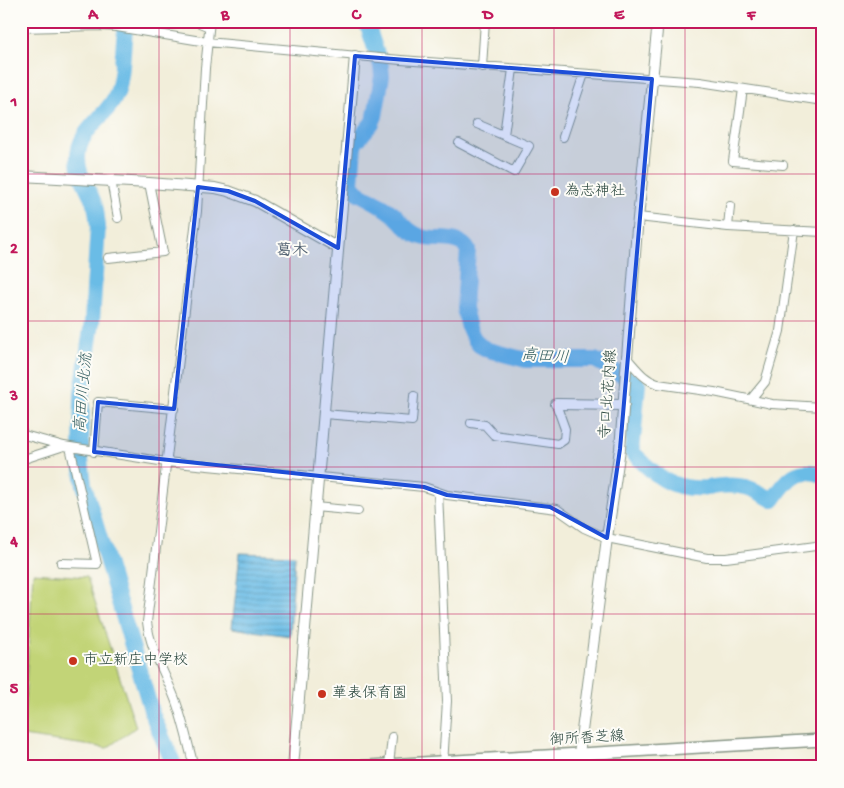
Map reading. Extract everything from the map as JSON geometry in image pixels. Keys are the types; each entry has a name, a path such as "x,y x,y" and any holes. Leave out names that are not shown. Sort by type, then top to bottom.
{"main road":[{"name":"御所香芝線","path":"352,767 443,764 823,740"}],"street":[{"path":"194,767 176,701 148,634 148,610 197,211 209,24 195,21"},
{"path":"482,67 485,21"},
{"name":"寺口北花内線","path":"580,767 580,754 607,538 620,449 638,217 658,21"},
{"path":"21,28 38,24 118,24 128,28 207,42 383,59 700,82 823,101"},
{"path":"293,767 355,56"},
{"path":"504,135 513,69"},
{"path":"563,137 584,74"},
{"path":"743,89 733,161 783,165"},
{"path":"459,143 514,172 529,146 477,124"},
{"path":"21,176 111,180 215,188 240,194 338,248"},
{"path":"111,180 118,218"},
{"path":"108,258 163,252 149,183"},
{"path":"728,227 730,206"},
{"path":"638,217 691,224 823,232"},
{"path":"751,399 765,382 780,331 794,230"},
{"path":"626,357 650,382 786,406 823,407"},
{"path":"324,414 412,421 414,396"},
{"path":"94,452 98,402 174,409"},
{"path":"471,423 485,425 494,434 558,444 564,440 565,429 556,404 624,406"},
{"path":"21,430 24,435 94,452 166,462 424,487 438,492 557,509 584,528 607,538 684,554 726,558 823,545"},
{"path":"21,460 70,447"},
{"path":"61,563 97,564 70,447"},
{"path":"438,492 448,701 443,764"},
{"path":"316,507 358,511"},
{"path":"389,765 392,737"}],"highlighted area":[{"path":"355,56 652,79 620,449 607,538 550,507 447,495 424,487 94,452 98,402 174,409 198,187 228,191 255,201 338,248"}],"green space":[{"name":"市立新庄中学校","path":"33,573 87,577 136,727 107,748 23,736"}],"water":[{"path":"240,553 295,555 290,636 232,628"}],"waterway":[{"name":"高田川北流","path":"127,21 117,93 107,109 88,131 79,147 78,164 82,178 94,203 98,226 92,322 82,393 81,461 84,485 153,716 175,767"},
{"name":"高田川","path":"368,21 382,76 375,116 372,123 355,143 351,183 355,191 388,210 417,235 453,240 464,245 468,250 464,308 469,328 479,345 488,350 526,360 595,360 638,384 632,452 648,468 673,484 694,488 740,486 752,489 773,500 793,476 806,472 823,475"}],"place":[{"name":"為志神社","path":"555,192"},
{"name":"市立新庄中学校","path":"73,661"},
{"name":"華表保育園","path":"322,694"}],"district":[{"name":"葛木","path":"292,252"}]}
